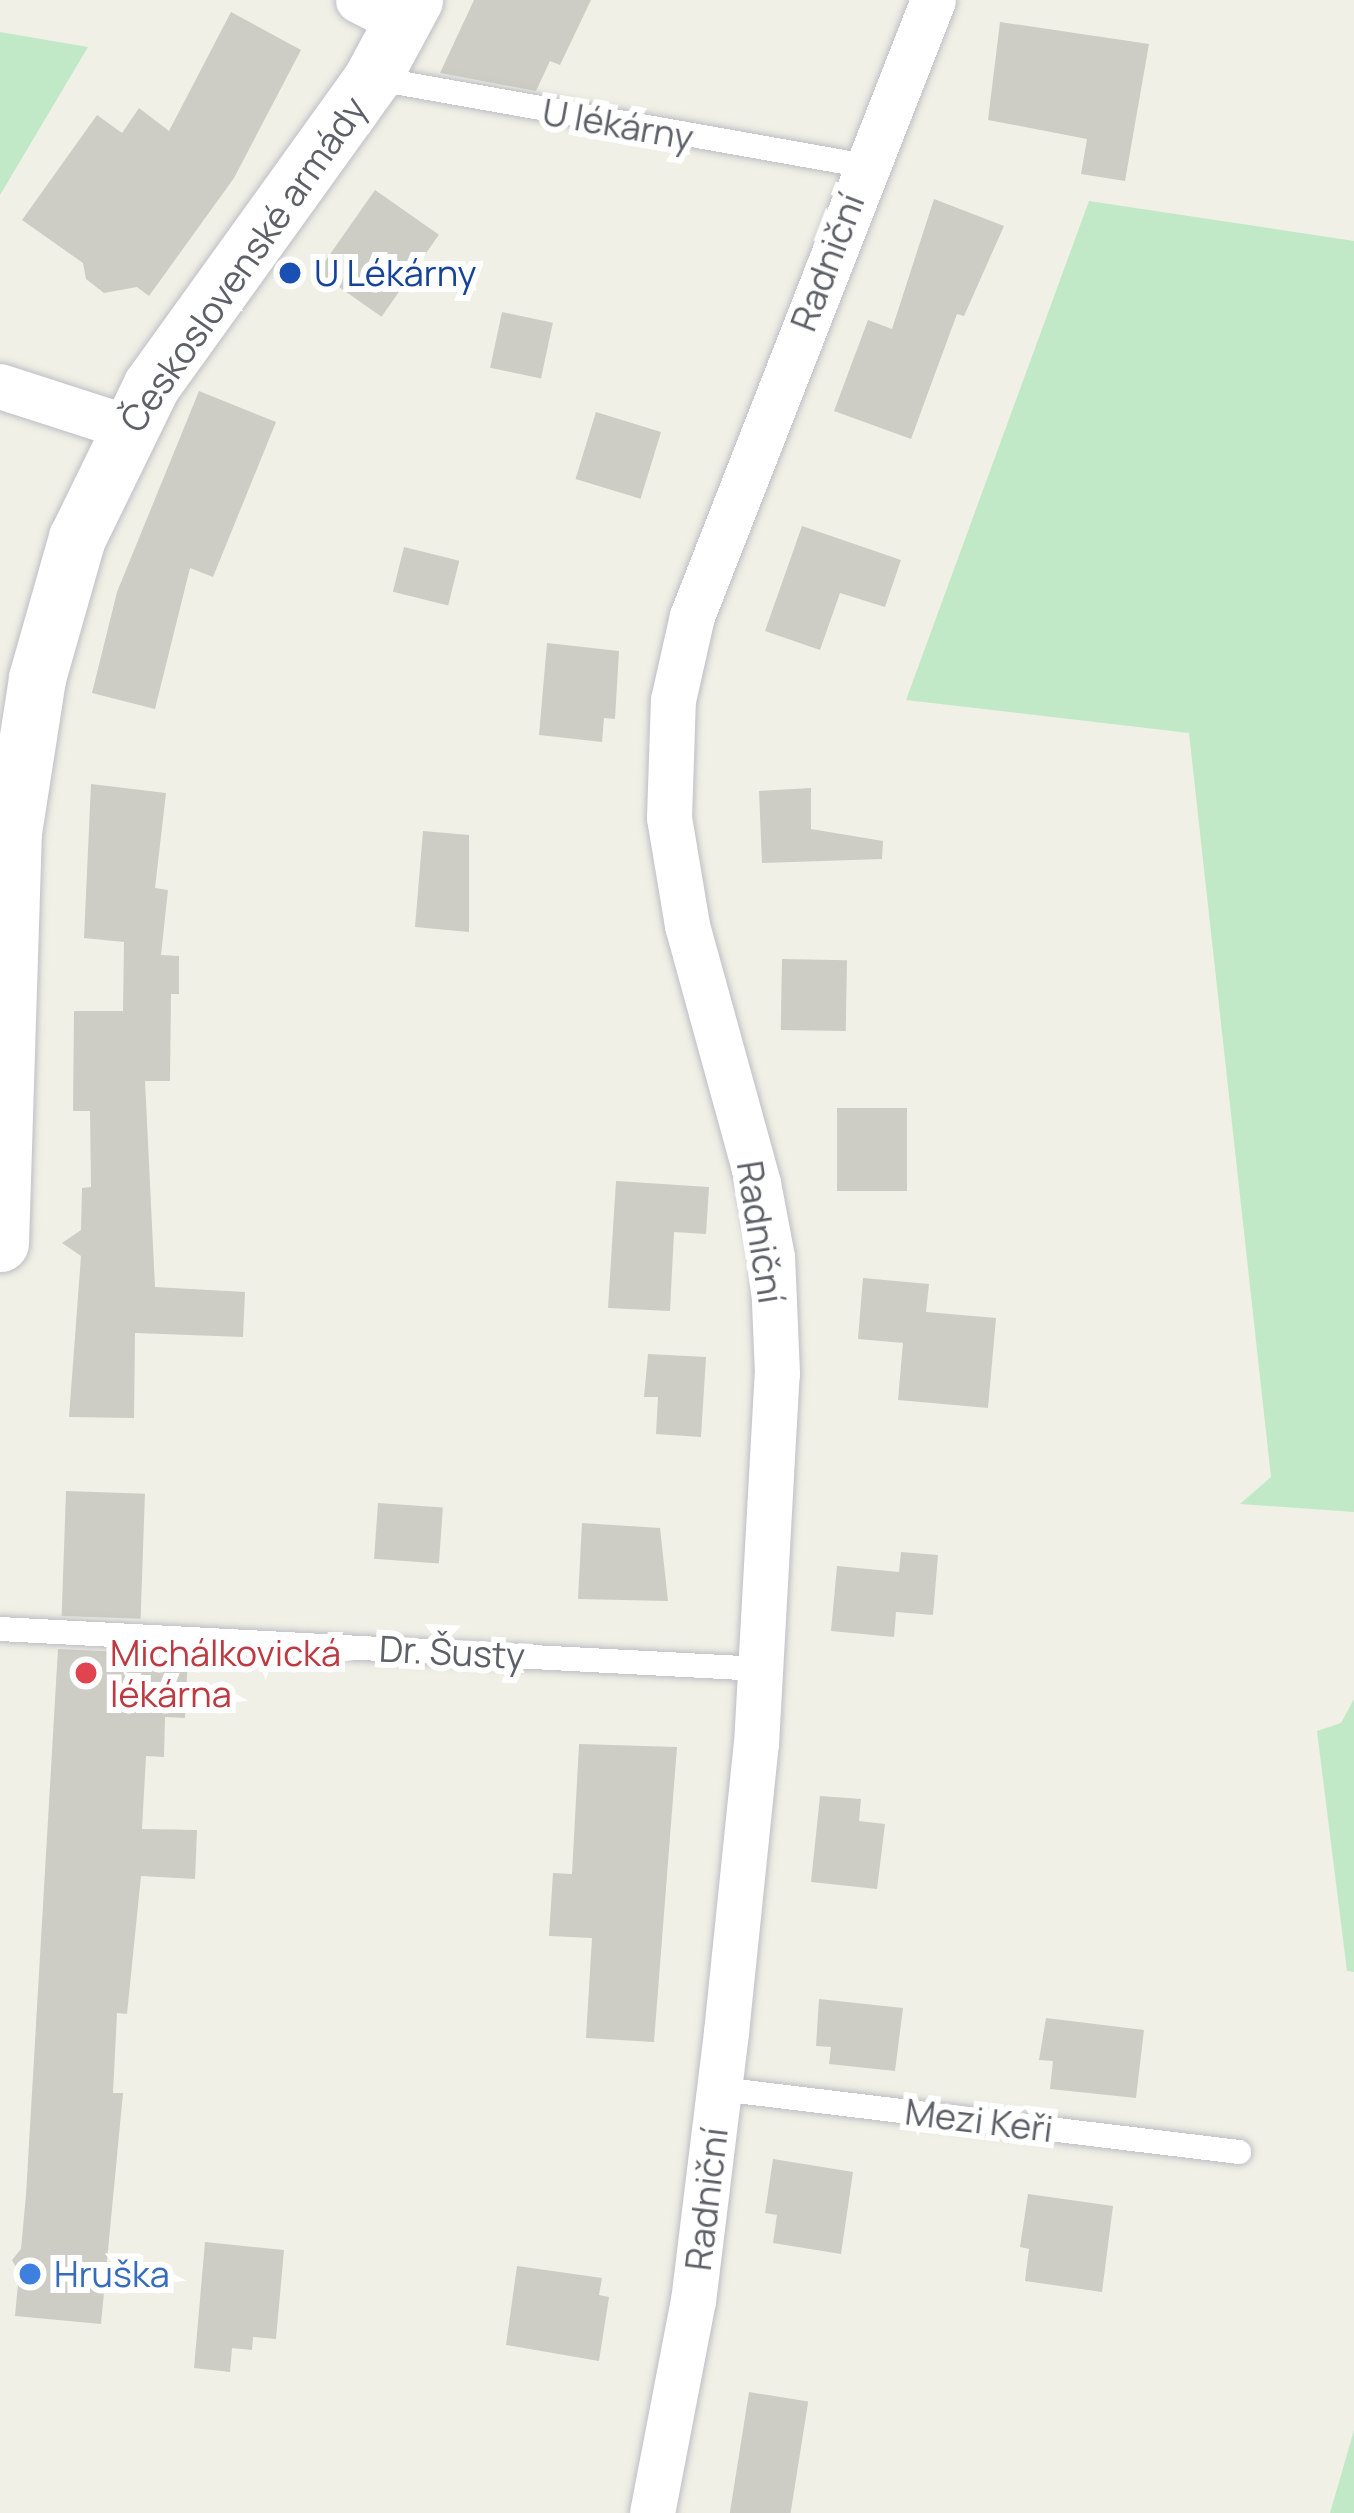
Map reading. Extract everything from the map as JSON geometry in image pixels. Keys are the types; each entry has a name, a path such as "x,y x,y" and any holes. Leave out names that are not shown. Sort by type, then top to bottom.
{"street":[{"name":"Radniční","path":"652,2513 693,2302 720,2089 760,1669 777,1374 772,1257 687,925 668,818 673,700 692,616 864,166 933,0"},
{"name":"Československé armády","path":"0,1243 18,675 127,427 372,77 392,8"},
{"path":"0,386 127,427"}],"lane":[{"name":"U lékárny","path":"372,77 864,166"},
{"name":"Dr. Šusty","path":"0,1629 760,1669"},
{"name":"Mezi Keři","path":"720,2089 1239,2152"}],"green space":[{"path":"0,32 88,47 0,195"},
{"path":"1089,201 1354,241 1354,1512 1240,1504 1271,1477 1189,733 906,700"},
{"path":"1354,1699 1354,1972 1347,1971 1317,1731 1341,1723"},
{"path":"1354,2430 1354,2513 1330,2513"}],"building":[{"path":"474,0 591,0 560,65 550,61 536,91 440,73"},
{"path":"231,12 301,50 234,178 149,296 137,287 104,293 86,279 83,263 22,220 97,115 122,133 139,108 169,131"},
{"path":"1000,22 1149,44 1125,181 1081,174 1087,139 988,120"},
{"path":"375,190 439,235 382,317 318,272"},
{"path":"934,199 1004,226 964,316 957,314 911,439 834,411 868,320 892,329"},
{"path":"502,312 553,323 541,379 490,368"},
{"path":"199,391 276,422 213,577 190,568 155,709 92,693 117,592"},
{"path":"596,412 661,432 641,499 576,479"},
{"path":"802,526 901,560 885,607 840,593 820,650 765,631"},
{"path":"404,547 459,561 448,605 393,592"},
{"path":"547,643 619,651 615,719 604,718 602,742 539,735"},
{"path":"91,784 166,793 155,888 168,890 161,955 179,956 179,994 171,994 170,1081 145,1081 155,1287 245,1292 243,1337 135,1333 134,1418 69,1417 81,1256 62,1243 81,1230 82,1188 91,1187 90,1111 73,1111 74,1011 123,1011 124,942 84,938"},
{"path":"811,788 811,829 883,841 882,859 762,863 759,791"},
{"path":"423,831 469,835 469,932 415,927"},
{"path":"782,959 847,960 846,1031 781,1030"},
{"path":"837,1108 907,1108 907,1191 837,1191"},
{"path":"616,1181 709,1187 706,1234 674,1232 670,1311 608,1308"},
{"path":"863,1278 929,1284 926,1312 996,1318 988,1408 898,1400 903,1343 858,1339"},
{"path":"648,1354 706,1357 701,1437 656,1434 658,1397 644,1397"},
{"path":"66,1491 145,1494 141,1619 62,1616"},
{"path":"378,1503 443,1508 439,1563 374,1559"},
{"path":"582,1523 660,1528 668,1601 578,1599"},
{"path":"901,1552 938,1555 933,1615 896,1612 894,1637 831,1631 837,1566 899,1572"},
{"path":"58,1649 188,1655 185,1718 165,1717 164,1757 146,1756 142,1829 197,1830 195,1879 141,1876 127,2014 117,2013 113,2093 123,2093 101,2324 15,2316 19,2273 12,2260 21,2249 26,2195"},
{"path":"579,1744 677,1747 654,2042 586,2038 592,1938 549,1936 553,1873 572,1874"},
{"path":"820,1796 861,1799 859,1821 885,1824 877,1889 811,1882"},
{"path":"819,1999 903,2008 895,2071 829,2064 831,2047 816,2046"},
{"path":"1046,2018 1144,2030 1136,2098 1050,2089 1053,2061 1039,2060"},
{"path":"773,2159 853,2172 841,2254 773,2243 777,2215 765,2213"},
{"path":"1028,2194 1113,2206 1102,2292 1025,2281 1029,2249 1020,2247"},
{"path":"205,2242 284,2250 276,2339 253,2337 252,2350 232,2348 230,2372 194,2368"},
{"path":"517,2266 602,2278 599,2295 609,2297 599,2361 506,2345"},
{"path":"749,2392 808,2401 791,2513 730,2513"}],"place":[{"name":"U Lékárny","path":"290,273"},
{"name":"Michálkovická lékárna","path":"86,1673"},
{"name":"Hruška","path":"30,2274"}]}
